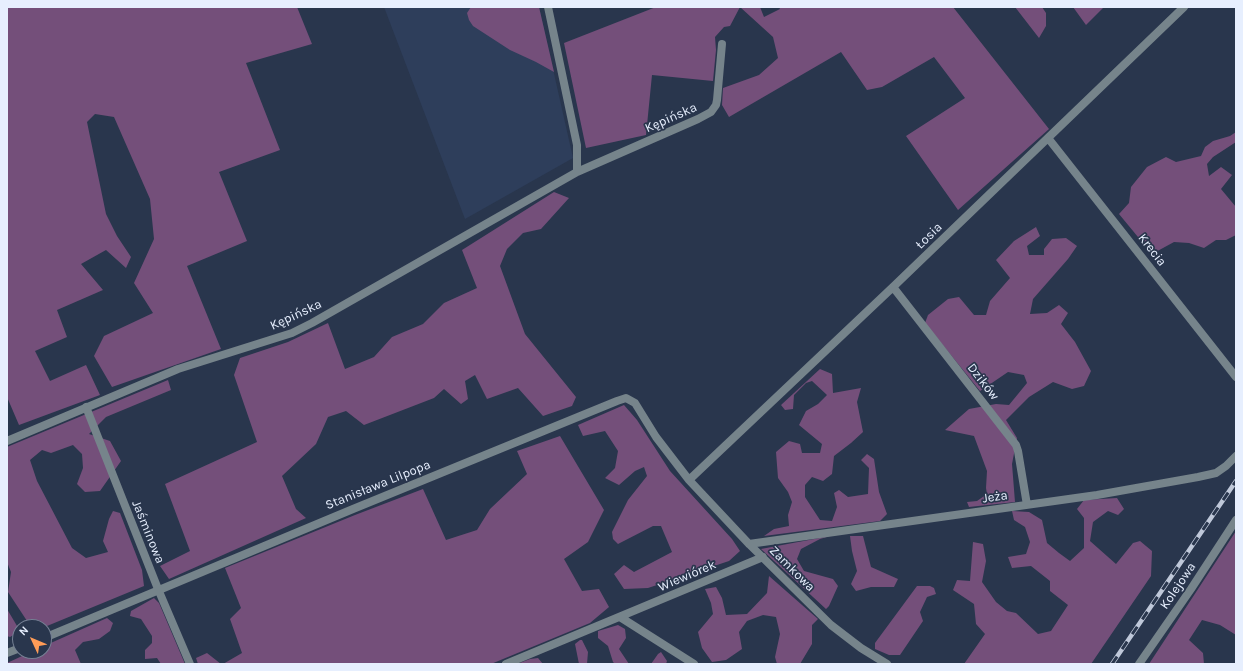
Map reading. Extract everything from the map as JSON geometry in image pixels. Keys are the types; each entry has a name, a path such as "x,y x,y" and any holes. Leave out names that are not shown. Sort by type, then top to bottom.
{"street":[{"path":"548,7 577,145 577,172"},
{"name":"Łosia","path":"689,480 893,287 1184,7"},
{"name":"Kępińska","path":"7,441 178,369 292,333 577,172 711,112 716,105 717,100 722,44"},
{"name":"Krecia","path":"1048,138 1236,377"},
{"name":"Dzików","path":"893,287 1016,445 1027,505"},
{"name":"Stanisława Lilpopa","path":"52,635 158,589 626,398 635,403 656,437 689,480"},
{"name":"Jaśminowa","path":"86,407 158,589 190,664"},
{"name":"Jeża","path":"749,544 1097,495 1216,473 1236,456"},
{"name":"Zamkowa","path":"689,480 749,544 831,625 861,648 887,664"},
{"name":"Kolejowa","path":"1139,664 1236,522"},
{"name":"Wiewiórek","path":"506,664 763,557"},
{"path":"620,617 694,664"}],"shaded area":[{"path":"7,7 297,7 312,44 246,63 280,150 219,172 247,241 187,266 221,349 112,387 94,356 104,336 153,313 134,283 154,239 150,199 114,117 95,114 87,122 106,214 117,236 131,257 126,268 106,250 81,264 103,290 57,310 67,337 35,351 50,381 86,365 100,395 19,425 7,397"},
{"path":"384,7 539,7 573,158 465,219"},
{"path":"471,7 539,7 554,72 510,50 473,26 467,13"},
{"path":"656,7 740,7 730,26 724,27 715,37 716,50 713,81 652,75 646,135 586,148 564,43"},
{"path":"740,7 760,7 764,17 780,9 779,7 953,7 1049,129 958,210 906,136 965,98 934,57 882,87 867,90 841,52 729,117 722,105 723,88 759,75 778,58 773,37"},
{"path":"1015,7 1042,7 1046,13 1046,26 1039,38"},
{"path":"1073,7 1104,7 1086,25"},
{"path":"1236,132 1236,142 1213,157 1207,164 1209,176 1221,167 1232,175 1221,189 1236,207 1236,235 1226,240 1216,240 1204,248 1189,243 1174,242 1152,254 1119,214 1129,203 1131,187 1147,167 1166,157 1176,162 1201,156 1205,147 1213,141 1230,136"},
{"path":"554,192 569,198 541,229 523,233 507,249 500,266 525,334 576,397 572,406 543,416 518,388 487,399 475,375 465,381 468,399 461,404 444,389 434,398 364,425 346,411 328,417 316,444 282,476 296,509 306,518 169,579 160,566 190,551 165,484 257,442 234,375 240,358 288,342 328,323 345,369 374,357 392,337 423,324 444,303 477,288 462,250"},
{"path":"1036,227 1040,236 1027,246 1029,255 1044,255 1044,249 1052,239 1066,238 1077,246 1068,259 1033,299 1030,314 1047,313 1059,305 1068,313 1061,324 1075,342 1091,371 1084,386 1072,389 1053,382 1029,397 1006,420 1017,438 1012,464 1015,502 969,507 967,502 977,501 987,494 987,471 974,436 945,430 969,409 996,404 1009,405 1027,383 1024,375 1008,372 980,391 925,323 928,315 948,299 959,297 974,315 986,315 990,301 1010,278 996,260 1014,241"},
{"path":"820,369 832,374 833,393 861,388 857,402 863,432 834,456 832,474 823,481 812,477 805,485 805,497 820,520 832,521 837,507 834,493 839,490 848,497 868,494 869,468 861,460 867,454 874,459 879,492 887,514 880,521 764,536 774,529 789,526 788,515 792,502 788,492 778,478 776,452 789,441 800,444 802,453 820,453 822,444 799,425 806,411 818,404 827,395 812,381 806,383 794,395 793,409 785,410 781,405"},
{"path":"168,380 171,390 106,417 89,434 110,441 121,461 100,491 85,492 77,484 83,468 82,454 73,445 51,453 42,450 30,460 37,481 72,548 86,558 108,552 103,541 109,519 113,511 120,513 142,570 144,586 52,624 52,619 26,619 8,592 11,572 7,562 7,447"},
{"path":"624,405 637,420 670,471 732,539 740,551 729,561 648,588 624,589 614,574 624,565 634,572 672,552 661,526 653,526 618,544 613,539 612,532 628,500 647,476 644,467 635,471 619,485 605,478 615,468 618,451 605,431 583,436 578,425"},
{"path":"560,436 604,510 588,542 564,559 582,591 599,589 609,607 590,623 491,664 223,664 242,653 230,619 241,608 225,568 423,489 446,540 477,530 490,509 527,474 517,451"},
{"path":"1117,498 1124,509 1118,515 1108,511 1093,522 1090,541 1116,564 1133,543 1140,541 1152,551 1151,576 1091,664 964,664 985,634 976,624 974,604 953,590 957,580 970,581 973,542 983,544 986,561 982,582 996,602 1007,611 1016,613 1038,634 1051,631 1068,605 1050,591 1050,581 1031,566 1012,568 1008,557 1026,554 1030,542 1025,527 1014,520 1012,511 1029,512 1042,520 1047,543 1070,561 1084,548 1084,518 1077,509 1084,500"},
{"path":"1236,531 1236,635 1220,625 1202,620 1189,640 1203,653 1204,664 1149,664"},
{"path":"830,536 820,539 801,549 797,559 804,571 833,579 838,586 829,606 826,609 761,549"},
{"path":"850,536 863,536 871,567 898,579 894,587 871,587 856,591 851,584 857,571"},
{"path":"769,576 818,619 812,625 812,644 800,664 777,664 775,657 780,634 776,617 763,615 747,621 739,632 742,649 726,660 712,662 702,648 698,632 713,614 711,603 705,589 716,587 722,598 726,615 747,614 767,593"},
{"path":"917,586 930,586 934,588 936,594 927,597 920,612 923,621 900,655 889,655 875,649 875,643"},
{"path":"154,598 159,603 185,664 161,664 157,658 145,659 145,650 152,643 152,636 141,619 130,616 131,611"},
{"path":"7,609 13,619 12,636 7,636"},
{"path":"107,618 113,623 110,631 99,639 83,642 75,650 81,664 7,664 16,659 52,659 52,642"},
{"path":"618,625 625,629 626,638 619,649 629,664 615,664 608,646 598,638 598,631"},
{"path":"582,640 588,652 587,664 579,664 575,644"},
{"path":"661,652 667,661 666,664 651,664 658,654"},
{"path":"207,653 221,664 198,664 196,658"},
{"path":"538,658 543,664 517,664 530,659"}],"railway":[{"path":"1112,664 1236,481"}]}
